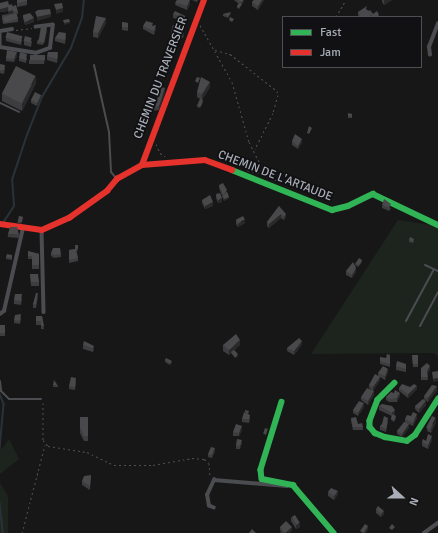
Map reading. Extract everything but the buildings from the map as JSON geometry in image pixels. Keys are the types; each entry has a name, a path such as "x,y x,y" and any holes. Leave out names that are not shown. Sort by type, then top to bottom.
{"street":[{"name":"CHEMIN DU TRAVERSIER","path":"142,165 196,17 204,0"},
{"path":"430,55 429,47 438,24"},
{"path":"12,29 0,33 0,47 36,52 50,48 53,25 36,27"},
{"name":"CHEMIN DE L'ARTAUDE","path":"142,165 168,161 205,160 285,189 332,210 348,206 373,194 438,225"},
{"path":"3,224 42,230 57,224 107,191 117,179 142,165"},
{"path":"0,314 4,311 23,228"},
{"path":"42,230 44,312"},
{"path":"395,383 378,400 370,421 370,428 375,433 385,437 407,441 415,435 438,399"},
{"path":"282,402 261,470 262,479 293,485 334,533"},
{"path":"214,508 208,506 207,495 214,480 257,485 293,485"},
{"path":"424,533 438,523"}],"lane":[{"path":"94,66 109,132 111,172 117,179"},
{"path":"0,103 19,112"},
{"path":"424,265 438,271"},
{"path":"406,321 434,269"},
{"path":"420,326 438,292"},
{"path":"0,381 1,391 9,399 41,399"}],"path":[{"path":"337,16 346,0"},
{"path":"196,17 232,82 249,142 266,175"},
{"path":"12,29 25,31 36,27"},
{"path":"214,50 230,54 277,91 278,96 273,113 254,150"},
{"path":"156,140 155,147 168,158"},
{"path":"241,168 266,175 279,181"},
{"path":"22,533 45,445 44,404 41,399"},
{"path":"45,445 87,452 114,465 153,466 192,458 204,460 209,463 210,476 214,480"}],"shaded area":[{"path":"398,220 438,226 438,357 434,353 311,354"},
{"path":"9,439 19,459 0,474 0,451"},
{"path":"0,483 8,496 8,533 0,533"}],"waterway":[{"path":"3,223 14,206 12,180 27,135 42,97 71,48 82,18 84,0"},
{"path":"0,394 4,404 0,450"},
{"path":"0,503 3,533"}],"traffic: fast":[{"path":"232,170 332,210 348,206 373,194 438,225"},
{"path":"395,383 378,400 370,421 370,427 375,433 385,437 407,441 415,435 438,399"},
{"path":"282,402 261,470 262,479 293,485 334,533"}],"traffic: jam":[{"path":"142,165 204,0"},
{"path":"0,224 42,230 69,218 107,191 117,179 142,165 205,160 232,170"}]}
